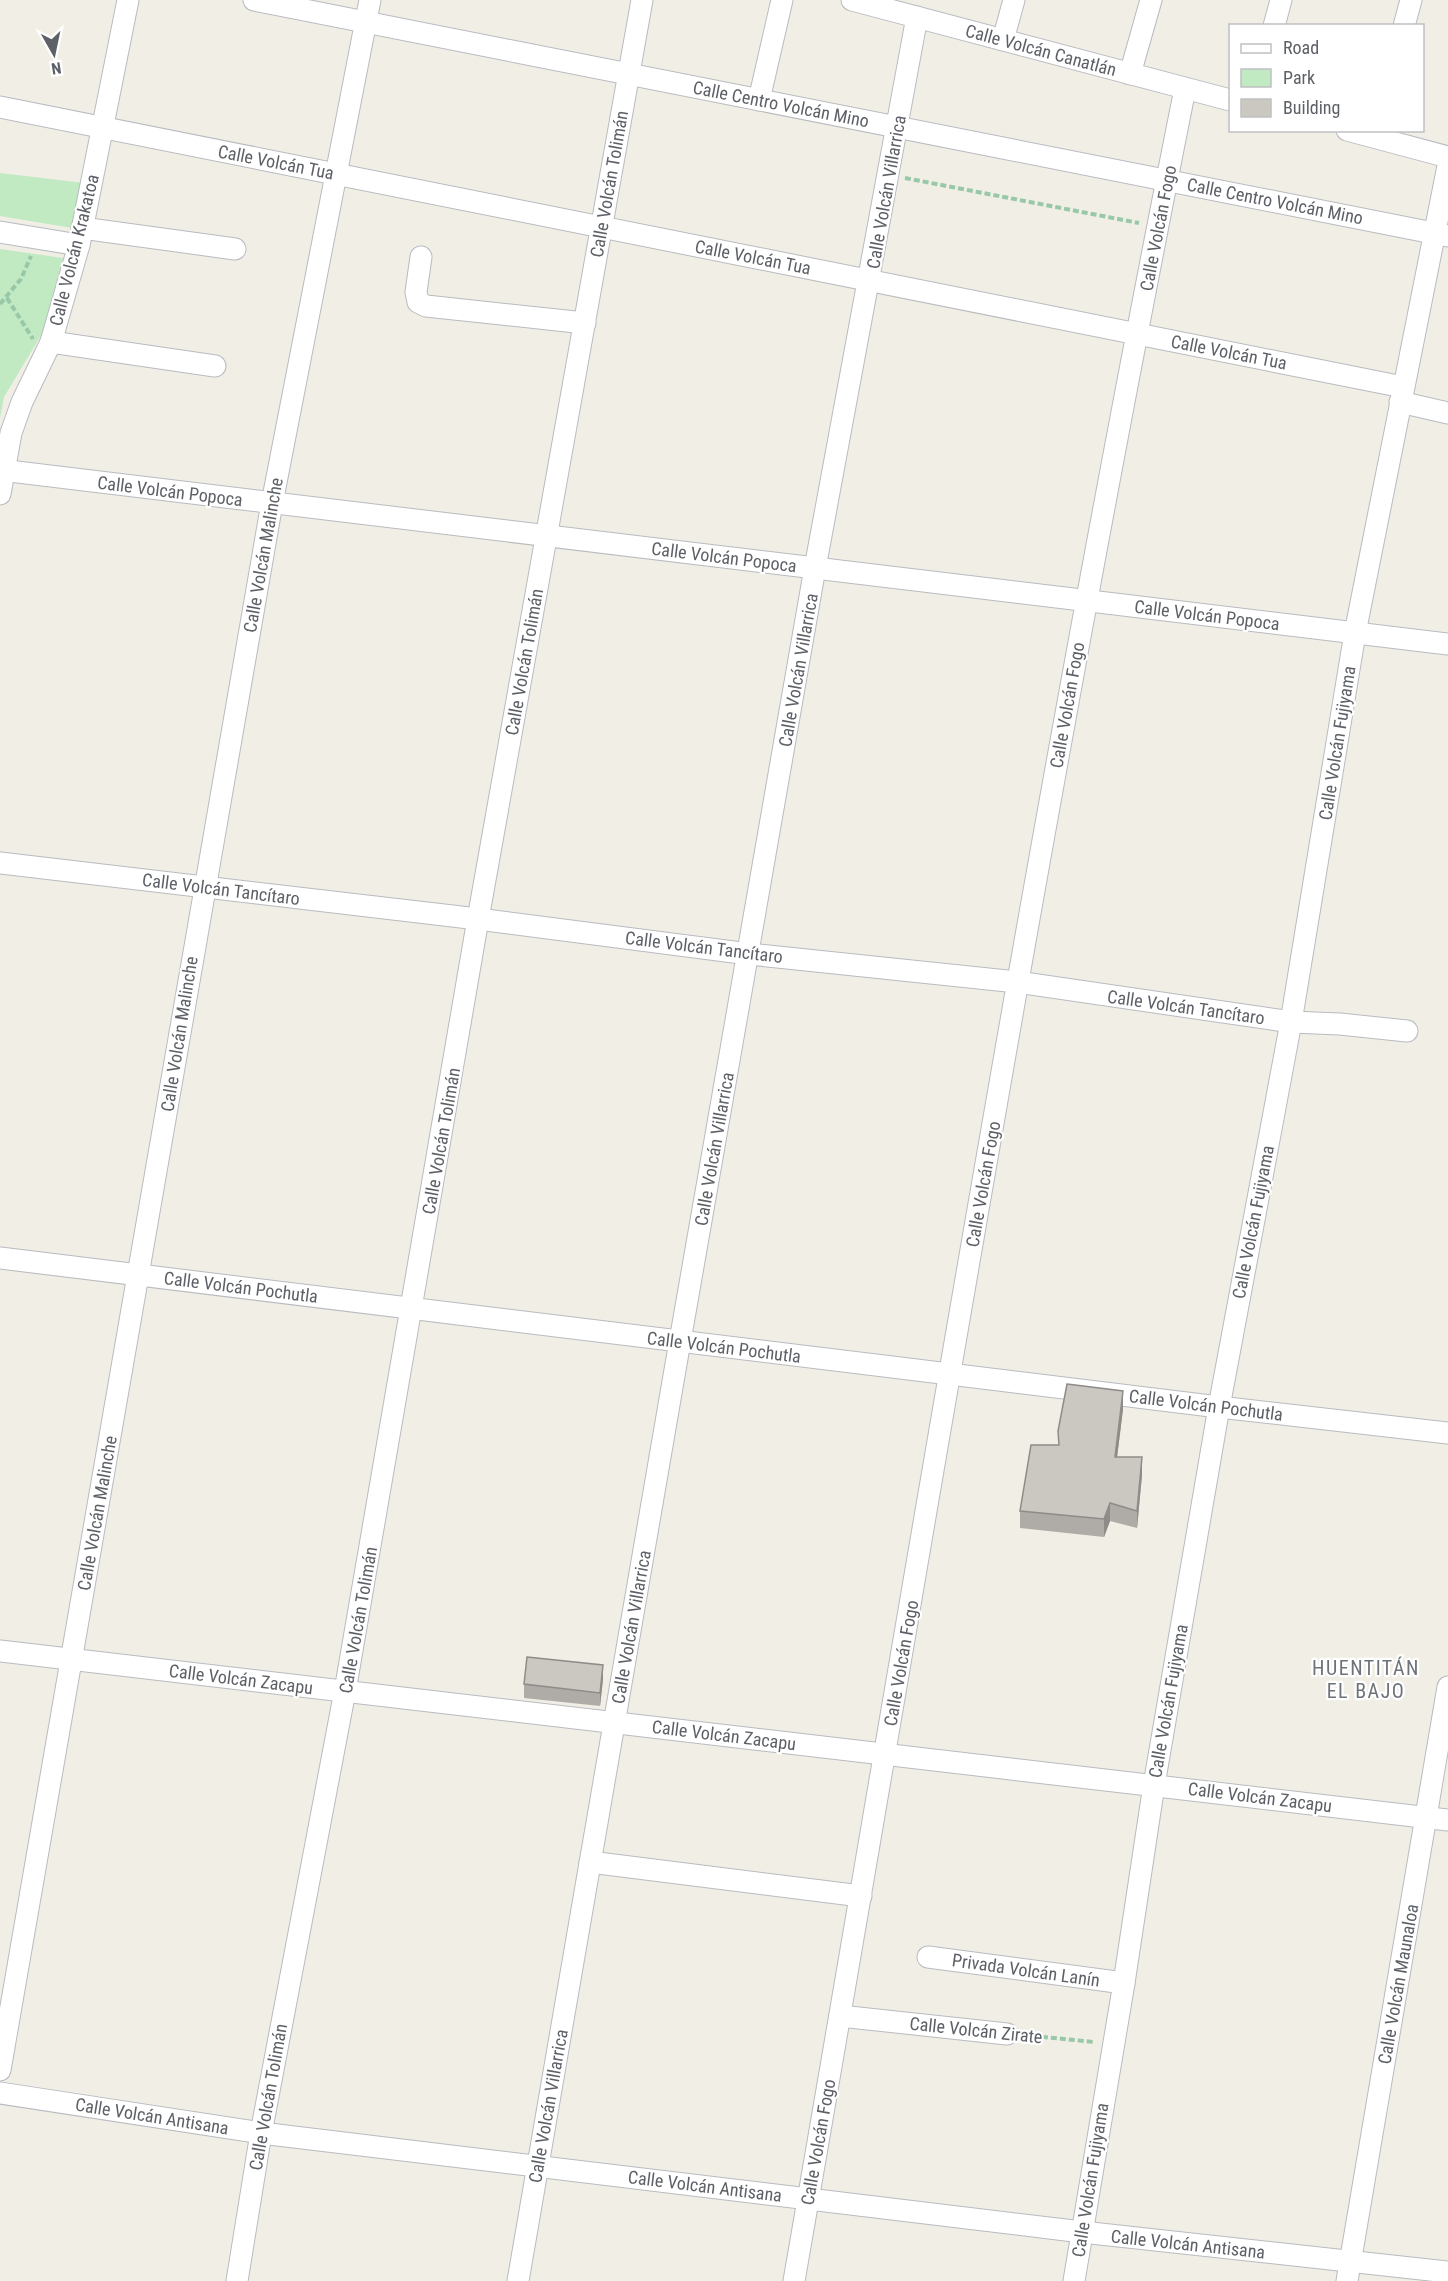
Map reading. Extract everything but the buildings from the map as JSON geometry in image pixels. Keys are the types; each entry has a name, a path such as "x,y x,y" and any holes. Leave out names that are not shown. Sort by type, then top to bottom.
{"street":[{"name":"Calle Volcán Krakatoa","path":"0,494 2,471 11,433 22,402 48,350 81,237 128,0"},
{"name":"Calle Centro Volcán Mino","path":"254,0 1441,235"},
{"name":"Calle Volcán Malinche","path":"0,2070 272,503 370,0"},
{"name":"Calle Volcán Tolimán","path":"237,2281 261,2133 345,1691 413,1308 478,919 642,0"},
{"path":"759,100 782,0"},
{"name":"Calle Volcán Canatlán","path":"852,0 1229,100"},
{"path":"1003,40 1014,0"},
{"path":"1130,74 1151,0"},
{"path":"1275,24 1281,0"},
{"path":"1405,24 1411,0"},
{"name":"Calle Volcán Villarrica","path":"518,2281 815,568 917,17"},
{"name":"Calle Volcán Fogo","path":"794,2281 1017,982 1086,600 1185,89"},
{"name":"Calle Volcán Tua","path":"0,107 1137,334 1402,394 1448,412"},
{"path":"1375,134 1448,157"},
{"name":"Calle Volcán Fujiyama","path":"1074,2281 1124,1983 1154,1785 1219,1407 1291,1022 1355,633 1402,394 1441,235 1448,166"},
{"path":"0,232 39,239 81,237 235,249"},
{"path":"421,257 416,292 418,302 426,306 585,323"},
{"path":"48,350 215,366"},
{"name":"Calle Volcán Popoca","path":"2,471 1448,644"},
{"name":"Calle Volcán Tancítaro","path":"0,863 478,919 749,954 1017,982 1291,1022 1407,1031"},
{"name":"Calle Volcán Pochutla","path":"0,1258 1448,1433"},
{"name":"Calle Volcán Zacapu","path":"0,1651 1438,1818"},
{"name":"Calle Volcán Maunaloa","path":"1349,2272 1438,1818 1448,1687"},
{"path":"590,1862 861,1896"},
{"name":"Privada Volcán Lanín","path":"928,1957 1124,1983"},
{"name":"Calle Volcán Zirate","path":"840,2016 1007,2034"},
{"name":"Calle Volcán Antisana","path":"0,2093 261,2133 1082,2232 1349,2272 1448,2272"}],"path":[{"path":"889,175 1158,226"},
{"path":"0,304 21,279 39,239"},
{"path":"6,298 48,350"},
{"name":"Calle Volcán Zirate","path":"1007,2034 1094,2042 1112,2046"}],"green space":[{"path":"0,173 84,183 72,228 0,216"},
{"path":"0,249 63,258 43,332 4,397 0,418"}],"district":[{"name":"HUENTITÁN EL BAJO","path":"1366,1680"}]}
